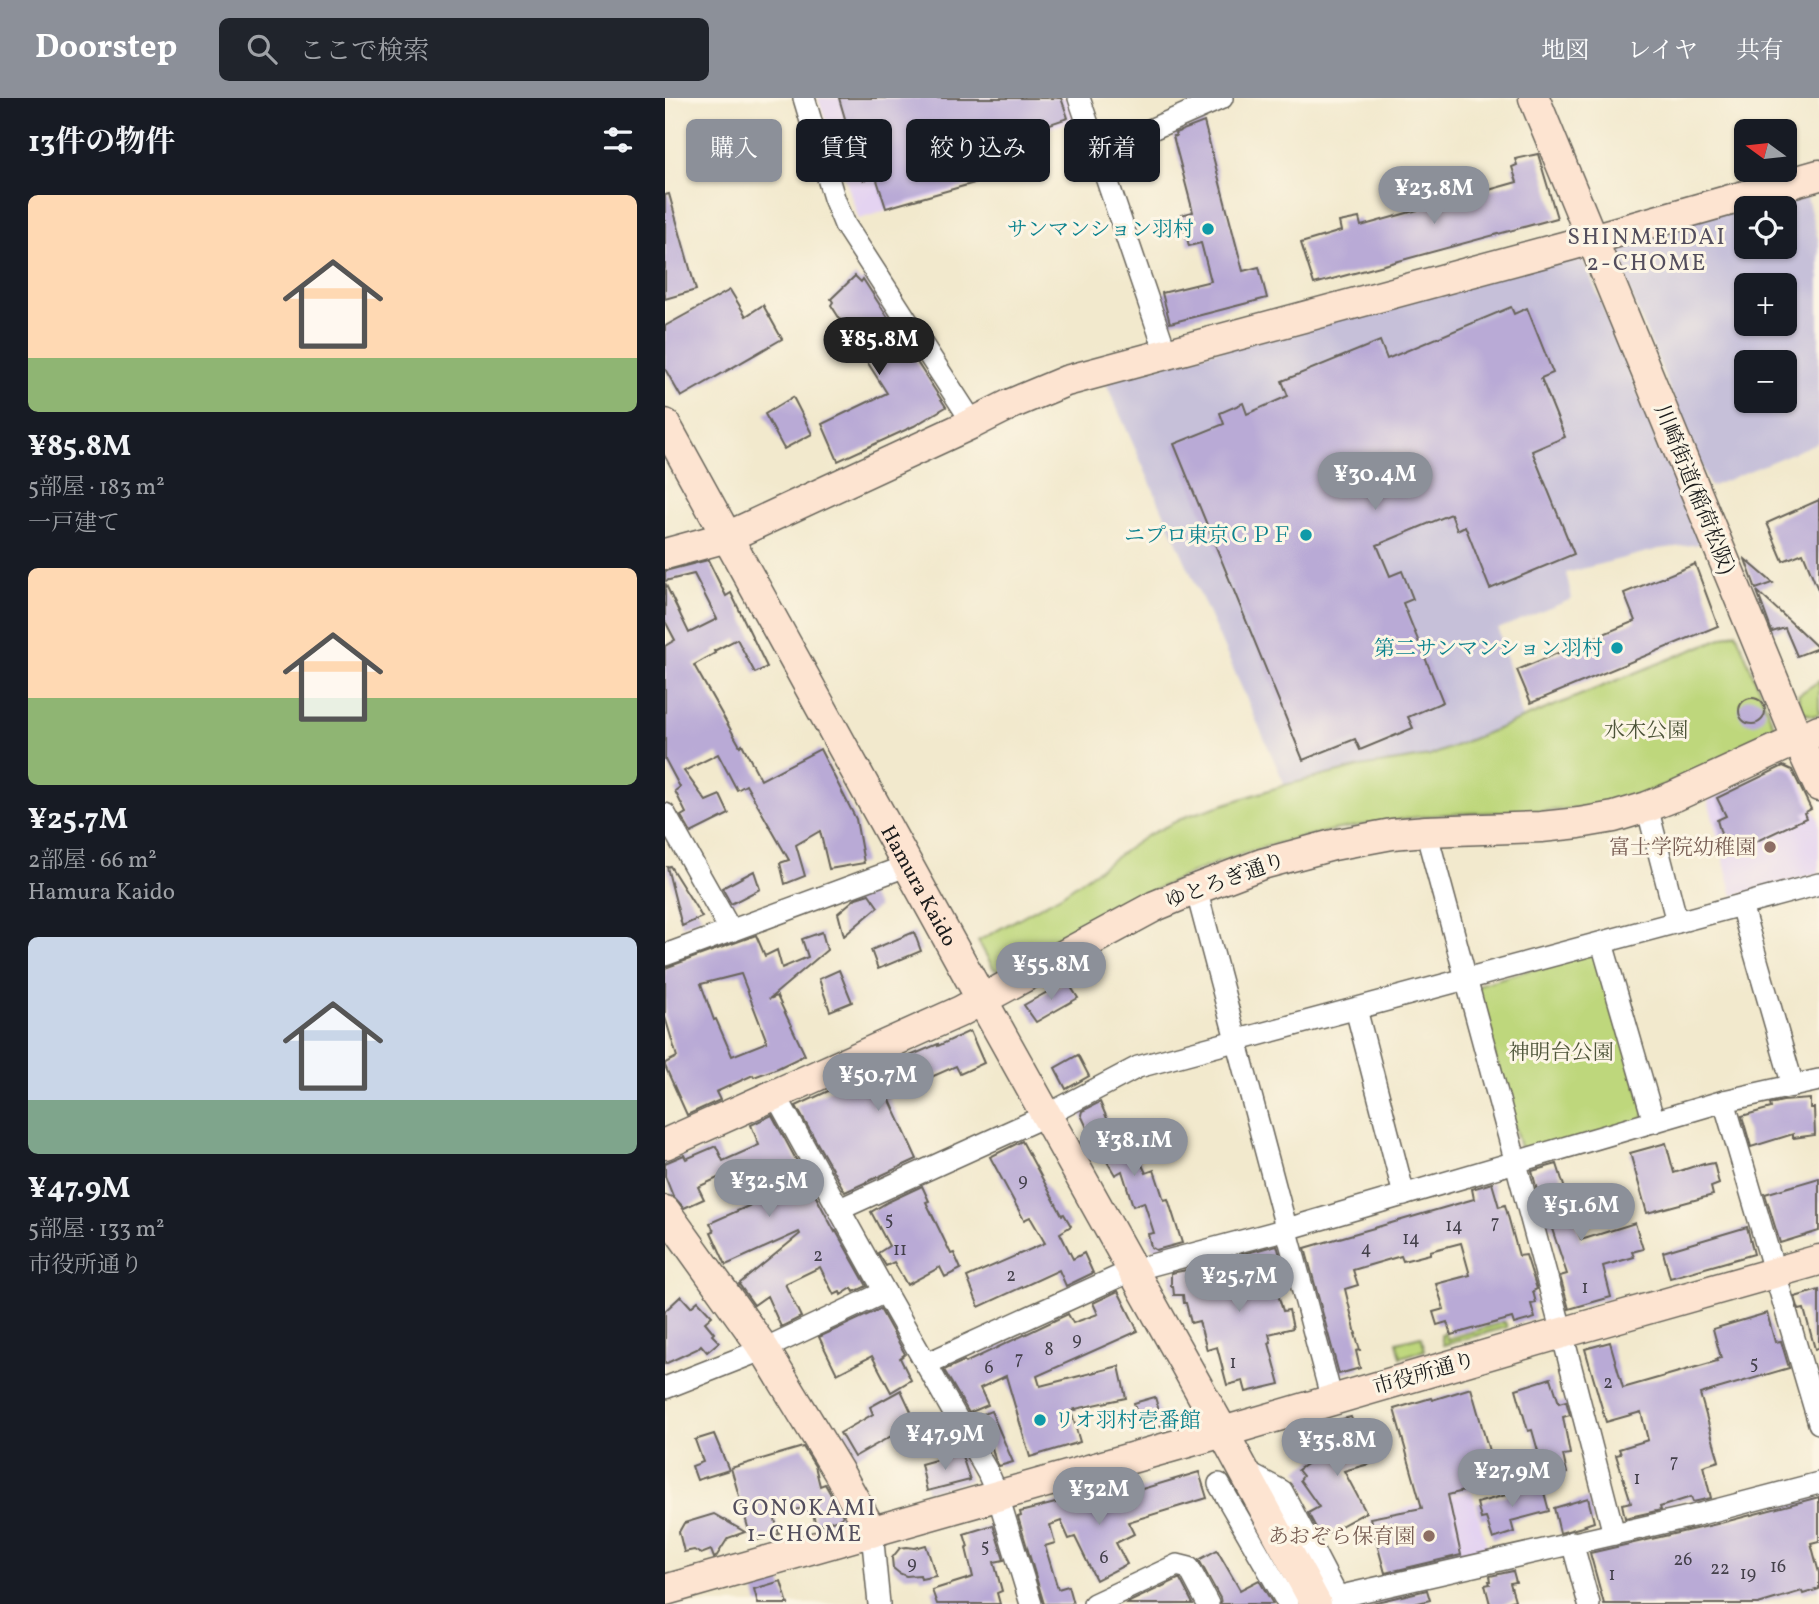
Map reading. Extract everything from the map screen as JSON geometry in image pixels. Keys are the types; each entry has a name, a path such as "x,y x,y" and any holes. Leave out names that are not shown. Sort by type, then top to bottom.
{"street":[{"path":"804,98 834,198 845,225 974,423"},
{"path":"1079,98 1086,119"},
{"path":"1160,126 1222,98"},
{"name":"川崎街道(稲荷松阪)","path":"1534,98 1591,238 1808,735 1819,786"},
{"path":"665,554 727,537 1053,386 1819,175"},
{"path":"1108,182 1167,356"},
{"name":"Hamura Kaido","path":"665,424 1223,1432 1231,1477 1331,1602"},
{"name":"ゆとろぎ通り","path":"665,1144 961,1011 1125,922 1196,888 1262,864 1392,834 1541,827 1613,817 1647,807 1808,735"},
{"path":"1647,807 1677,922"},
{"path":"665,814 731,931"},
{"path":"1426,831 1614,1534"},
{"path":"665,955 909,865"},
{"path":"840,1209 1047,1115 1138,1067 1819,884"},
{"path":"1196,888 1332,1400"},
{"path":"1741,905 1793,1086"},
{"path":"1602,943 1654,1122"},
{"path":"1356,1009 1405,1195"},
{"path":"926,1364 1133,1270 1287,1229 1724,1101 1819,1080"},
{"path":"775,1094 988,1473 998,1496 1031,1604"},
{"path":"1724,1101 1819,1423"},
{"path":"665,1211 764,1349 872,1532 879,1604"},
{"name":"市役所通り","path":"665,1590 1819,1261"},
{"path":"665,1388 764,1349 884,1292"},
{"path":"1231,1477 1288,1604"},
{"path":"1331,1602 1819,1483"},
{"path":"1572,1542 1590,1604"},
{"path":"1094,1604 1177,1565 1189,1568 1208,1604"}],"shaded area":[{"path":"818,98 1068,98 1075,119 1064,119 1064,124 1050,128 1050,119 906,119 906,182 982,182 859,219 846,182 892,182 892,119 825,119"},
{"path":"1805,190 1819,243 1819,442 1710,487 1613,250 1617,240 1734,209 1734,259 1797,259 1797,196 1782,196"},
{"path":"1573,253 1582,257 1700,544 1659,549 1566,573 1572,599 1498,629 1522,718 1430,756 1360,767 1285,785 1105,381"},
{"name":"富士学院幼稚園","path":"1783,764 1795,769 1819,820 1819,874 1733,896 1708,800"},
{"name":"あおぞら保育園","path":"1472,1490 1489,1554 1386,1578 1369,1518"}],"green space":[{"name":"水木公園","path":"1736,632 1774,726 1771,736 1668,784 1626,799 1585,807 1421,817 1334,830 1275,844 1231,858 1162,886 1004,971 994,969 978,941 1061,895 1146,836 1187,816 1285,785 1360,767 1430,756"},
{"path":"1819,681 1819,714 1813,716 1803,712 1798,695"},
{"name":"神明台公園","path":"1592,952 1601,958 1645,1112 1641,1121 1528,1152 1520,1147 1477,990 1481,984"},
{"path":"1505,1322 1507,1327 1443,1345 1441,1335 1445,1333 1447,1339"},
{"path":"1421,1336 1425,1350 1401,1357 1397,1342"}],"building":[{"path":"839,98 1061,98 1068,118 1050,124 1050,119 906,119 906,182 978,182 886,208 878,182 892,182 892,119 845,119"},
{"name":"サンマンション羽村","path":"1204,122 1243,271 1259,267 1267,298 1170,323 1162,293 1211,281 1201,243 1189,246 1181,215 1193,212 1173,136"},
{"path":"1538,154 1557,218 1314,284 1301,243 1341,231 1339,222 1359,218 1361,226 1517,182 1512,167 1517,165 1515,159"},
{"path":"669,194 696,290 665,299 665,195"},
{"path":"855,276 861,282 863,279 946,407 914,426 838,461 822,424 887,393 831,305 831,299"},
{"path":"730,290 746,316 763,305 782,339 681,397 665,369 665,326"},
{"name":"ニプロ東京ＣＰＦ","path":"1511,307 1514,314 1527,308 1553,373 1541,378 1565,437 1532,451 1574,554 1490,589 1465,526 1457,530 1451,514 1377,545 1390,576 1402,571 1413,599 1403,603 1443,702 1408,717 1413,728 1360,750 1355,739 1303,760 1174,444 1224,424 1220,413 1243,403 1247,414 1288,396 1282,381 1380,341 1387,359"},
{"path":"793,397 812,434 784,449 765,414"},
{"path":"1819,500 1819,592 1803,553 1783,561 1767,523"},
{"path":"1745,559 1773,583 1756,589"},
{"path":"708,560 726,596 731,593 767,667 755,673 737,639 694,665 761,780 820,749 856,819 864,863 829,869 820,831 796,845 805,876 785,884 780,863 789,860 746,785 737,790 718,754 684,771 706,801 720,795 729,814 691,833 681,816 686,813 675,791 680,787 665,759 665,646 675,640 665,621 665,583 689,633 717,619 694,574 665,581 665,571"},
{"name":"第二サンマンション羽村","path":"1695,564 1718,626 1531,703 1517,670 1635,621 1624,593"},
{"path":"1757,591 1818,648 1797,656 1785,628 1772,632"},
{"path":"1752,698 1761,702 1765,711 1761,720 1752,724 1743,720 1739,711 1743,702"},
{"path":"1783,766 1792,770 1811,809 1804,813 1806,818 1727,855 1717,820 1726,816 1717,798"},
{"path":"670,866 702,917 682,926 667,867"},
{"path":"754,871 760,889 731,904 722,888"},
{"path":"869,894 878,907 844,936 838,913 856,898"},
{"path":"822,932 827,950 769,999 777,996 805,1055 716,1092 720,1100 687,1115 665,1066 665,1063 677,1057 665,1017 665,968 756,935 765,956 777,950 782,968 808,957 802,939","holes":["741,974 767,1042 732,1056 716,1019 714,1020 701,984"]},
{"path":"914,932 921,951 878,969 871,950"},
{"path":"839,970 852,1002 830,1011 819,979"},
{"path":"1067,981 1078,998 1036,1022 1024,1005"},
{"path":"970,1031 984,1063 960,1074 956,1066 888,1096 917,1159 845,1192 796,1106 895,1060 896,1062 938,1046"},
{"path":"1078,1055 1089,1076 1066,1089 1055,1068"},
{"path":"1810,1099 1810,1108 1814,1108 1815,1135 1793,1138 1793,1134 1751,1147 1742,1116 1771,1108 1770,1104"},
{"path":"1100,1102 1118,1144 1128,1137 1146,1173 1154,1170 1164,1200 1168,1199 1182,1243 1156,1250 1151,1247 1148,1234 1154,1233 1144,1202 1133,1206 1122,1171 1115,1175 1099,1148 1097,1149 1081,1115 1082,1111"},
{"path":"772,1115 867,1286 854,1292 852,1288 841,1295 840,1292 834,1295 820,1267 785,1284 801,1317 781,1327 767,1296 754,1305 739,1284 800,1234 799,1232 726,1265 711,1232 714,1231 710,1223 751,1205 735,1170 698,1187 704,1199 684,1208 673,1196 665,1176 665,1163 684,1155 686,1159 716,1146 723,1161 759,1145 751,1125"},
{"path":"1022,1141 1062,1215 1064,1214 1071,1226 1060,1233 1073,1259 1084,1253 1093,1273 1066,1286 1059,1270 979,1307 967,1277 1045,1243 1030,1217 1024,1220 990,1157"},
{"path":"1666,1143 1674,1173 1704,1163 1714,1163 1719,1184 1711,1187 1713,1195 1647,1213 1630,1153"},
{"path":"1557,1164 1581,1240 1635,1223 1643,1249 1632,1252 1634,1257 1603,1266 1611,1297 1569,1309 1560,1276 1567,1274 1551,1226 1547,1228 1532,1171"},
{"path":"1819,1178 1819,1231 1780,1243 1765,1194"},
{"path":"1492,1183 1499,1207 1505,1205 1519,1256 1526,1255 1537,1289 1533,1291 1536,1303 1531,1304 1535,1318 1514,1324 1512,1318 1451,1335 1447,1322 1437,1325 1433,1312 1444,1309 1436,1284 1470,1275 1461,1243 1403,1261 1401,1256 1353,1270 1358,1285 1345,1289 1360,1350 1356,1351 1360,1368 1339,1374 1305,1248 1474,1199 1472,1189"},
{"path":"922,1186 929,1201 926,1202 961,1269 945,1277 940,1267 907,1285 894,1262 886,1266 878,1253 889,1246 871,1212"},
{"path":"1747,1227 1754,1254 1670,1278 1663,1252"},
{"path":"1277,1245 1284,1270 1272,1274 1283,1311 1289,1310 1293,1328 1269,1334 1280,1384 1246,1392 1243,1381 1227,1385 1217,1347 1207,1350 1199,1321 1191,1323 1183,1295 1174,1295 1171,1273 1197,1268 1197,1275 1230,1265 1228,1258"},
{"path":"1819,1290 1819,1348 1815,1349 1804,1309 1799,1310 1795,1297"},
{"path":"1118,1291 1138,1331 1037,1376 1040,1386 1119,1366 1126,1398 1071,1411 1080,1442 1030,1457 1006,1376 980,1388 988,1405 969,1413 944,1370 964,1361 965,1363 1068,1314 1073,1323 1098,1314 1093,1303"},
{"path":"681,1296 691,1307 698,1301 712,1316 705,1322 719,1342 707,1352 701,1345 665,1364 665,1311"},
{"path":"880,1309 905,1354 900,1358 911,1380 891,1392 872,1356 837,1374 819,1337"},
{"path":"1767,1313 1775,1342 1781,1341 1789,1368 1700,1394 1719,1461 1703,1466 1711,1498 1693,1502 1691,1497 1660,1507 1661,1510 1625,1518 1622,1504 1631,1502 1616,1455 1621,1454 1619,1449 1648,1440 1641,1412 1606,1422 1585,1349 1610,1342 1623,1388 1717,1361 1716,1359 1721,1358 1713,1329"},
{"path":"1551,1378 1559,1403 1566,1401 1570,1415 1563,1417 1570,1454 1563,1455 1567,1473 1546,1479 1532,1430 1528,1431 1516,1389"},
{"path":"1471,1388 1493,1465 1471,1471 1475,1488 1448,1495 1461,1555 1385,1573 1370,1518 1422,1508 1394,1409"},
{"path":"901,1390 916,1422 854,1457 840,1433 873,1414 870,1407"},
{"path":"1155,1397 1163,1425 1141,1431 1134,1403"},
{"path":"991,1411 1013,1462 999,1466 983,1414"},
{"path":"1351,1417 1353,1422 1358,1421 1360,1431 1366,1429 1376,1462 1344,1471 1366,1512 1321,1537 1308,1513 1319,1507 1300,1480 1303,1476 1298,1470 1343,1438 1338,1420"},
{"path":"714,1434 729,1470 697,1480 692,1466 703,1462 695,1440"},
{"path":"803,1447 815,1466 820,1486 825,1484 842,1518 816,1526 812,1510 807,1511 806,1507 774,1516 779,1534 753,1541 731,1468"},
{"path":"961,1453 970,1480 927,1491 921,1464"},
{"path":"1199,1472 1207,1498 1128,1522 1134,1534 1116,1543 1127,1564 1096,1580 1075,1537 1069,1539 1061,1521 1050,1525 1055,1543 1045,1546 1058,1589 1068,1586 1073,1604 1044,1604 1018,1517 1021,1516 1020,1512 1119,1485 1122,1495"},
{"path":"1542,1485 1549,1511 1511,1521 1514,1532 1493,1539 1486,1518 1481,1519 1477,1503"},
{"path":"1819,1497 1819,1541 1811,1543 1819,1573 1819,1589 1803,1594 1802,1591 1758,1604 1604,1604 1590,1553"},
{"path":"1588,1498 1594,1522 1560,1533 1554,1508"},
{"path":"714,1514 745,1532 728,1538 714,1558 711,1550 701,1554 694,1550 684,1552 679,1532 684,1523"},
{"path":"993,1525 1004,1560 994,1562 1002,1591 997,1593 1000,1604 937,1604 932,1590 973,1577 964,1534"},
{"path":"926,1545 936,1576 921,1579 920,1575 906,1576 893,1568 892,1558 900,1548"},
{"path":"1217,1550 1240,1590 1259,1580 1273,1604 1221,1604 1199,1560"},
{"path":"1513,1571 1516,1582 1510,1583 1515,1600 1490,1604 1485,1585 1490,1584 1490,1576"},
{"path":"1178,1579 1193,1604 1125,1604"},
{"path":"781,1581 788,1604 758,1604 754,1589"},
{"path":"1427,1590 1430,1600 1414,1604 1368,1604"}],"place":[{"name":"サンマンション羽村","path":"1208,229"},
{"name":"ニプロ東京ＣＰＦ","path":"1306,535"},
{"name":"第二サンマンション羽村","path":"1617,648"},
{"name":"富士学院幼稚園","path":"1770,847"},
{"name":"リオ羽村壱番館","path":"1040,1420"},
{"name":"あおぞら保育園","path":"1429,1536"}],"district":[{"name":"SHINMEIDAI 2-CHOME","path":"1647,249"},
{"name":"GONOKAMI 1-CHOME","path":"805,1520"}]}
